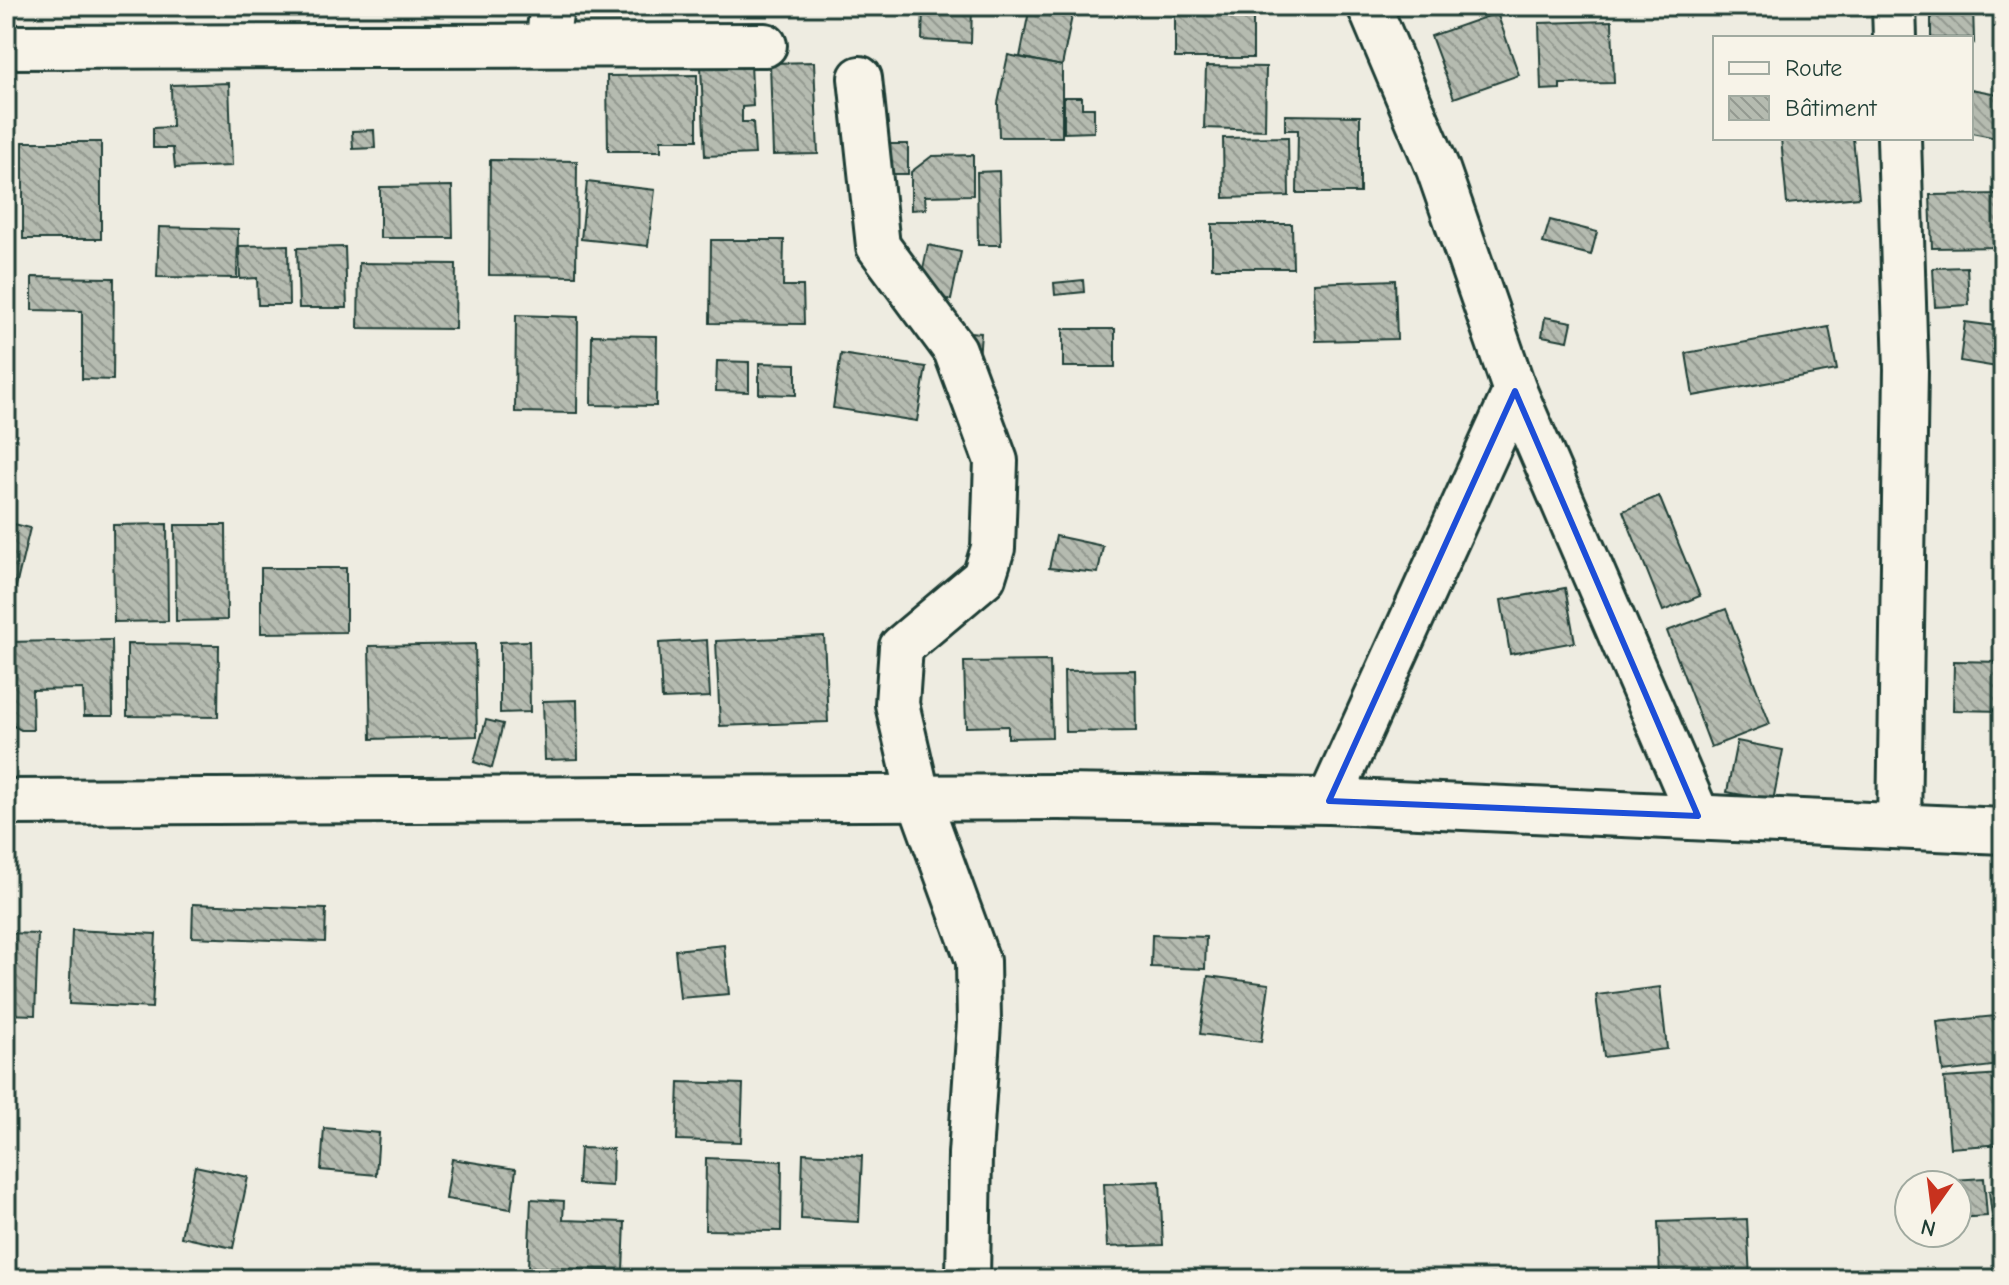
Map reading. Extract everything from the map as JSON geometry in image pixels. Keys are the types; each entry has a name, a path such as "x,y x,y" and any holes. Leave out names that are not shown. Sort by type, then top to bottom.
{"main road":[{"path":"6,802 1059,797 1329,801 2003,831"}],"street":[{"path":"1369,6 1438,169 1515,391 1698,816"},
{"path":"1894,6 1895,36"},
{"path":"6,47 549,25 765,45"},
{"path":"860,78 878,246 955,350 996,461 993,548 984,577 901,647 897,704 919,799 978,961 979,1023 970,1154 968,1279"},
{"path":"1899,140 1906,369 1899,826"},
{"path":"1329,801 1515,391"}],"highlighted area":[{"path":"1515,391 1698,816 1329,801"}],"building":[{"path":"923,6 972,6 971,43 922,40"},
{"path":"1030,6 1074,6 1062,66 1020,57"},
{"path":"1175,6 1253,6 1253,58 1175,58"},
{"path":"1253,6 1290,6 1290,15 1253,15"},
{"path":"1931,6 1973,6 1974,42 1973,36 1931,36"},
{"path":"1497,13 1519,75 1454,98 1431,36"},
{"path":"1612,21 1614,83 1560,84 1560,89 1541,90 1539,23"},
{"path":"1008,55 1062,66 1062,137 999,137 998,103"},
{"path":"814,62 818,154 773,155 770,63"},
{"path":"751,64 753,106 742,107 742,122 753,122 755,154 705,156 701,66"},
{"path":"1206,66 1266,67 1265,130 1204,128"},
{"path":"697,75 697,140 661,140 661,151 608,151 607,76"},
{"path":"229,83 232,166 175,168 173,148 153,148 153,128 172,127 171,85"},
{"path":"1973,89 2003,95 2002,139 1973,133"},
{"path":"1064,97 1082,97 1082,108 1094,108 1094,132 1064,133"},
{"path":"1285,115 1360,116 1360,193 1297,193 1298,130 1285,130"},
{"path":"374,130 375,148 353,149 352,131"},
{"path":"1288,137 1289,196 1224,198 1223,138"},
{"path":"1781,140 1853,140 1859,197 1787,204"},
{"path":"23,142 101,142 101,239 23,239"},
{"path":"882,144 908,144 908,174 882,174"},
{"path":"973,155 973,195 925,196 926,209 911,210 911,172 932,156"},
{"path":"490,160 577,161 576,276 489,275"},
{"path":"6,162 12,162 12,180 6,180"},
{"path":"999,171 1001,245 978,245 977,172"},
{"path":"587,182 655,190 648,246 581,239"},
{"path":"452,186 453,238 380,238 380,187"},
{"path":"2003,194 2003,247 1932,248 1930,195"},
{"path":"1550,220 1597,232 1591,255 1543,243"},
{"path":"1212,224 1292,224 1293,268 1212,268"},
{"path":"159,227 238,229 237,278 157,277"},
{"path":"711,240 784,240 783,286 803,286 804,324 710,323"},
{"path":"288,245 289,305 258,305 257,278 240,279 239,246"},
{"path":"928,245 961,252 951,300 918,293"},
{"path":"345,247 347,308 299,308 297,248"},
{"path":"359,263 456,264 455,329 358,328"},
{"path":"1967,267 1969,305 1935,307 1933,268"},
{"path":"32,277 114,278 113,380 82,379 82,311 32,310"},
{"path":"1083,280 1084,292 1055,295 1054,283"},
{"path":"1395,280 1397,339 1316,341 1314,283"},
{"path":"516,315 578,317 577,413 515,412"},
{"path":"1545,317 1572,322 1568,341 1542,336"},
{"path":"1965,322 2003,327 2003,368 1960,361"},
{"path":"1829,327 1837,370 1693,396 1686,353"},
{"path":"1063,329 1115,329 1115,367 1063,367"},
{"path":"969,332 981,333 979,360 967,359"},
{"path":"592,335 657,336 656,406 591,405"},
{"path":"841,354 926,367 917,421 833,408"},
{"path":"717,361 749,362 749,392 716,391"},
{"path":"759,363 796,364 796,395 759,394"},
{"path":"6,397 14,400 6,425"},
{"path":"1659,496 1700,596 1663,611 1623,511"},
{"path":"6,522 30,528 12,603 6,602"},
{"path":"167,524 168,621 114,622 113,525"},
{"path":"175,525 226,525 227,620 176,621"},
{"path":"1056,536 1103,546 1098,573 1049,568"},
{"path":"261,568 346,568 346,632 261,633"},
{"path":"1565,588 1575,642 1510,654 1501,600"},
{"path":"1726,609 1770,724 1711,747 1667,631"},
{"path":"824,636 828,722 720,726 716,641"},
{"path":"112,640 113,716 84,716 83,689 32,690 33,730 21,730 6,722 6,642"},
{"path":"707,640 710,697 662,699 659,643"},
{"path":"529,641 530,712 500,713 500,642"},
{"path":"127,644 219,645 218,717 127,716"},
{"path":"475,644 477,736 371,739 369,646"},
{"path":"1050,661 1052,737 1008,738 1008,726 966,727 964,662"},
{"path":"1954,661 2003,662 2003,711 1953,710"},
{"path":"1135,670 1136,731 1065,732 1064,671"},
{"path":"577,700 578,759 545,760 543,701"},
{"path":"486,720 503,724 492,768 474,762"},
{"path":"1737,741 1783,750 1773,801 1727,792"},
{"path":"193,904 326,909 325,942 192,937"},
{"path":"72,930 156,934 152,1008 69,1004"},
{"path":"6,933 38,934 35,1015 6,1014"},
{"path":"1152,935 1206,937 1205,969 1151,967"},
{"path":"724,945 729,994 680,998 675,950"},
{"path":"1208,976 1269,984 1261,1042 1200,1034"},
{"path":"1660,987 1667,1049 1604,1057 1596,995"},
{"path":"1995,1016 2001,1065 1943,1072 1937,1022"},
{"path":"2001,1074 2003,1144 1950,1148 1944,1078"},
{"path":"679,1082 743,1084 741,1142 677,1140"},
{"path":"324,1128 379,1133 376,1175 321,1170"},
{"path":"580,1148 613,1149 612,1186 578,1184"},
{"path":"803,1153 862,1156 859,1222 801,1219"},
{"path":"706,1158 782,1161 781,1231 705,1230"},
{"path":"452,1159 516,1169 511,1209 446,1199"},
{"path":"195,1166 248,1177 233,1248 181,1237"},
{"path":"1984,1178 1987,1216 1973,1217 1973,1179"},
{"path":"1160,1181 1163,1245 1107,1247 1104,1184"},
{"path":"2003,1189 2003,1232 1994,1233 1989,1191"},
{"path":"531,1199 564,1201 563,1220 625,1222 623,1271 528,1267"},
{"path":"1747,1219 1750,1279 1660,1279 1658,1222"},
{"path":"1499,1274 1499,1279 1454,1279 1454,1278"}]}
